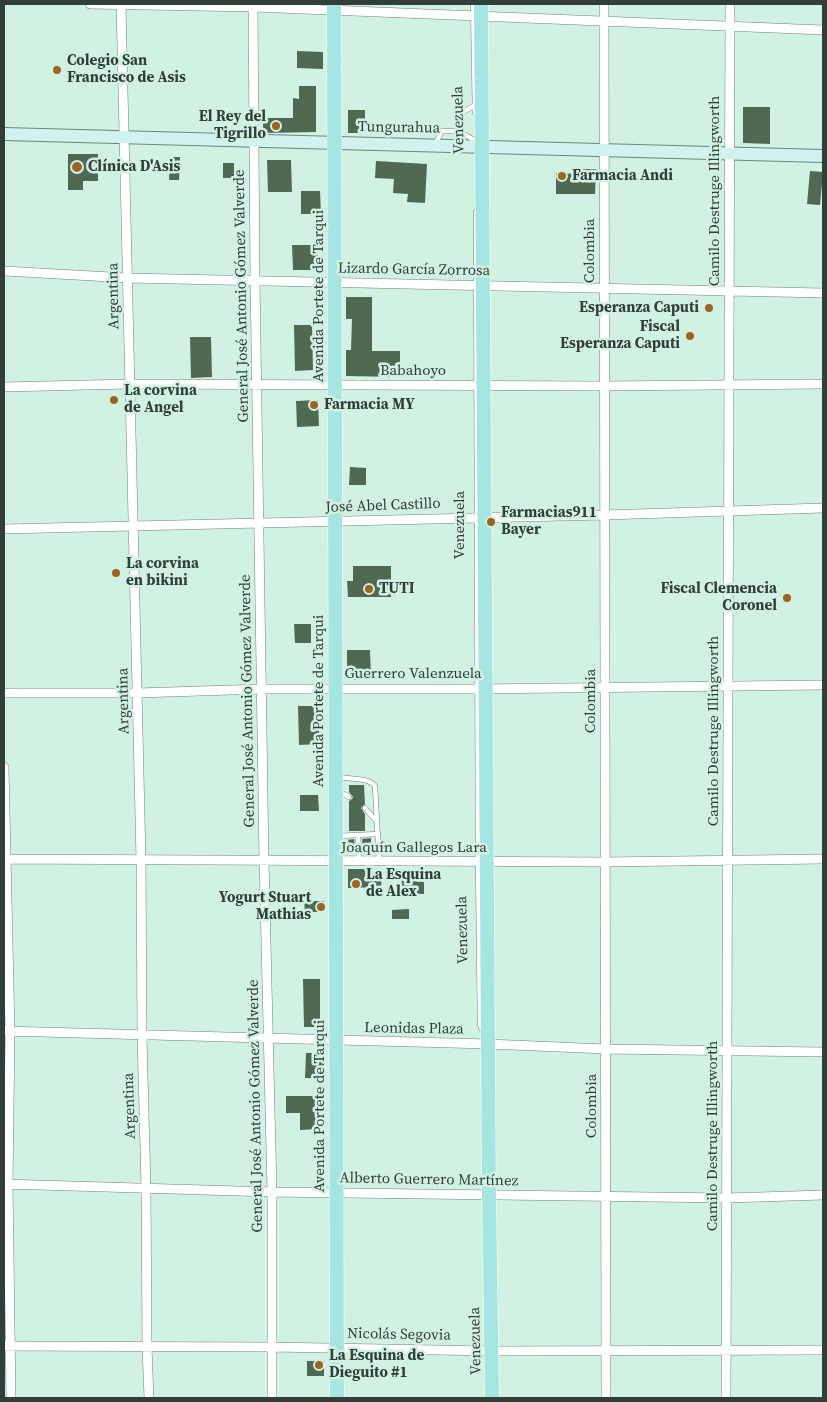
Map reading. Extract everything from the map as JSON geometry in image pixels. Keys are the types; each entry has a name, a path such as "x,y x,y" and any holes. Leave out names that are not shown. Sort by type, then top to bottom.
{"main road":[{"name":"Avenida Portete de Tarqui","path":"334,7 337,1398"},
{"name":"Venezuela","path":"478,12 476,145 480,385 482,862 488,1044 493,1351 492,1398"},
{"name":"Tungurahua","path":"4,134 476,145 823,156"}],"street":[{"path":"90,4 253,5 478,12 604,21 823,30"},
{"name":"Argentina","path":"121,4 138,693 149,1398"},
{"name":"Colombia","path":"604,4 606,1398"},
{"name":"Camilo Destruge Illingworth","path":"726,1398 730,4"},
{"name":"General José Antonio Gómez Valverde","path":"253,5 255,280 264,860 270,1039 272,1398"},
{"name":"Lizardo García Zorrosa","path":"4,272 128,278 479,285 604,290 823,293"},
{"name":"Babahoyo","path":"4,386 129,384 604,386 823,384"},
{"name":"José Abel Castillo","path":"4,529 259,524 335,520 604,515 823,508"},
{"name":"Guerrero Valenzuela","path":"4,693 138,693 336,688 605,688 823,685"},
{"path":"4,767 7,1032 7,1346 11,1398"},
{"name":"Joaquín Gallegos Lara","path":"5,859 605,862 823,859"},
{"name":"Leonidas Plaza","path":"7,1032 488,1044 606,1049 823,1052"},
{"name":"Alberto Guerrero Martínez","path":"6,1184 336,1193 727,1198 823,1195"},
{"name":"Nicolás Segovia","path":"7,1346 272,1347 493,1351 823,1350"}],"lane":[{"name":"Venezuela","path":"473,4 478,12"},
{"path":"458,131 458,114 477,107"},
{"path":"435,145 442,131 458,131 476,145"},
{"path":"458,131 476,145"},
{"name":"Venezuela","path":"476,206 479,285"},
{"path":"336,783 365,780 375,786 379,861"},
{"path":"336,783 348,797"},
{"path":"365,808 377,822"},
{"path":"336,836 378,834"},
{"path":"358,835 358,861"}],"building":[{"path":"297,51 323,52 323,69 297,68"},
{"path":"299,86 316,86 316,132 263,133 263,118 293,118 293,98 299,99"},
{"path":"743,107 770,107 770,144 743,143"},
{"path":"348,110 365,110 365,133 348,133"},
{"name":"Clínica D'Asis","path":"68,154 98,154 98,181 83,181 83,190 68,190"},
{"path":"170,157 180,157 179,180 169,180"},
{"path":"267,160 291,160 292,192 268,192"},
{"path":"376,161 427,164 425,203 407,202 408,194 393,193 394,179 375,178"},
{"path":"223,163 234,163 234,178 223,178"},
{"path":"578,169 596,169 595,194 556,194 556,173 578,174"},
{"path":"810,171 823,172 820,205 807,204"},
{"path":"301,191 320,191 321,214 301,214"},
{"path":"292,245 318,245 318,270 293,270"},
{"path":"346,297 372,297 372,351 400,351 400,377 346,376 346,350 351,350 352,319 346,319"},
{"path":"294,325 312,325 313,370 295,371"},
{"path":"190,337 211,337 212,377 191,378"},
{"path":"318,400 319,426 297,427 296,401"},
{"path":"350,467 366,468 366,485 349,485"},
{"name":"TUTI","path":"353,566 391,566 391,597 348,597 347,581 353,581"},
{"path":"294,624 311,624 311,643 295,643"},
{"path":"347,650 370,650 371,680 347,680"},
{"path":"298,706 319,706 319,744 299,745"},
{"path":"349,785 364,785 365,804 361,808 365,814 365,831 349,831 349,801 353,797 349,792"},
{"path":"300,795 318,795 319,811 300,811"},
{"path":"371,838 371,850 363,850 362,839"},
{"path":"354,839 355,850 346,851 346,840"},
{"path":"348,869 372,869 372,873 382,873 381,887 348,888"},
{"path":"402,872 415,873 415,881 424,882 424,894 401,893"},
{"path":"304,901 324,901 324,912 305,912"},
{"path":"409,909 409,919 392,919 392,910"},
{"path":"303,979 320,979 320,1027 304,1027"},
{"path":"306,1053 324,1053 324,1078 305,1078"},
{"path":"286,1096 323,1096 324,1113 319,1113 319,1129 300,1130 300,1113 286,1113"},
{"path":"307,1361 324,1361 324,1376 307,1376"}],"place":[{"name":"Colegio San Francisco de Asis","path":"57,70"},
{"name":"El Rey del Tigrillo","path":"276,126"},
{"name":"Clínica D'Asis","path":"77,167"},
{"name":"Farmacia Andi","path":"562,176"},
{"name":"Esperanza Caputi","path":"709,308"},
{"name":"Fiscal Esperanza Caputi","path":"690,336"},
{"name":"La corvina de Angel","path":"114,400"},
{"name":"Farmacia MY","path":"314,405"},
{"name":"Farmacias911 Bayer","path":"491,522"},
{"name":"La corvina en bikini","path":"116,573"},
{"name":"TUTI","path":"369,589"},
{"name":"Fiscal Clemencia Coronel","path":"787,598"},
{"name":"La Esquina de Alex","path":"356,884"},
{"name":"Yogurt Stuart Mathias","path":"321,907"},
{"name":"La Esquina de Dieguito #1","path":"319,1365"}]}
